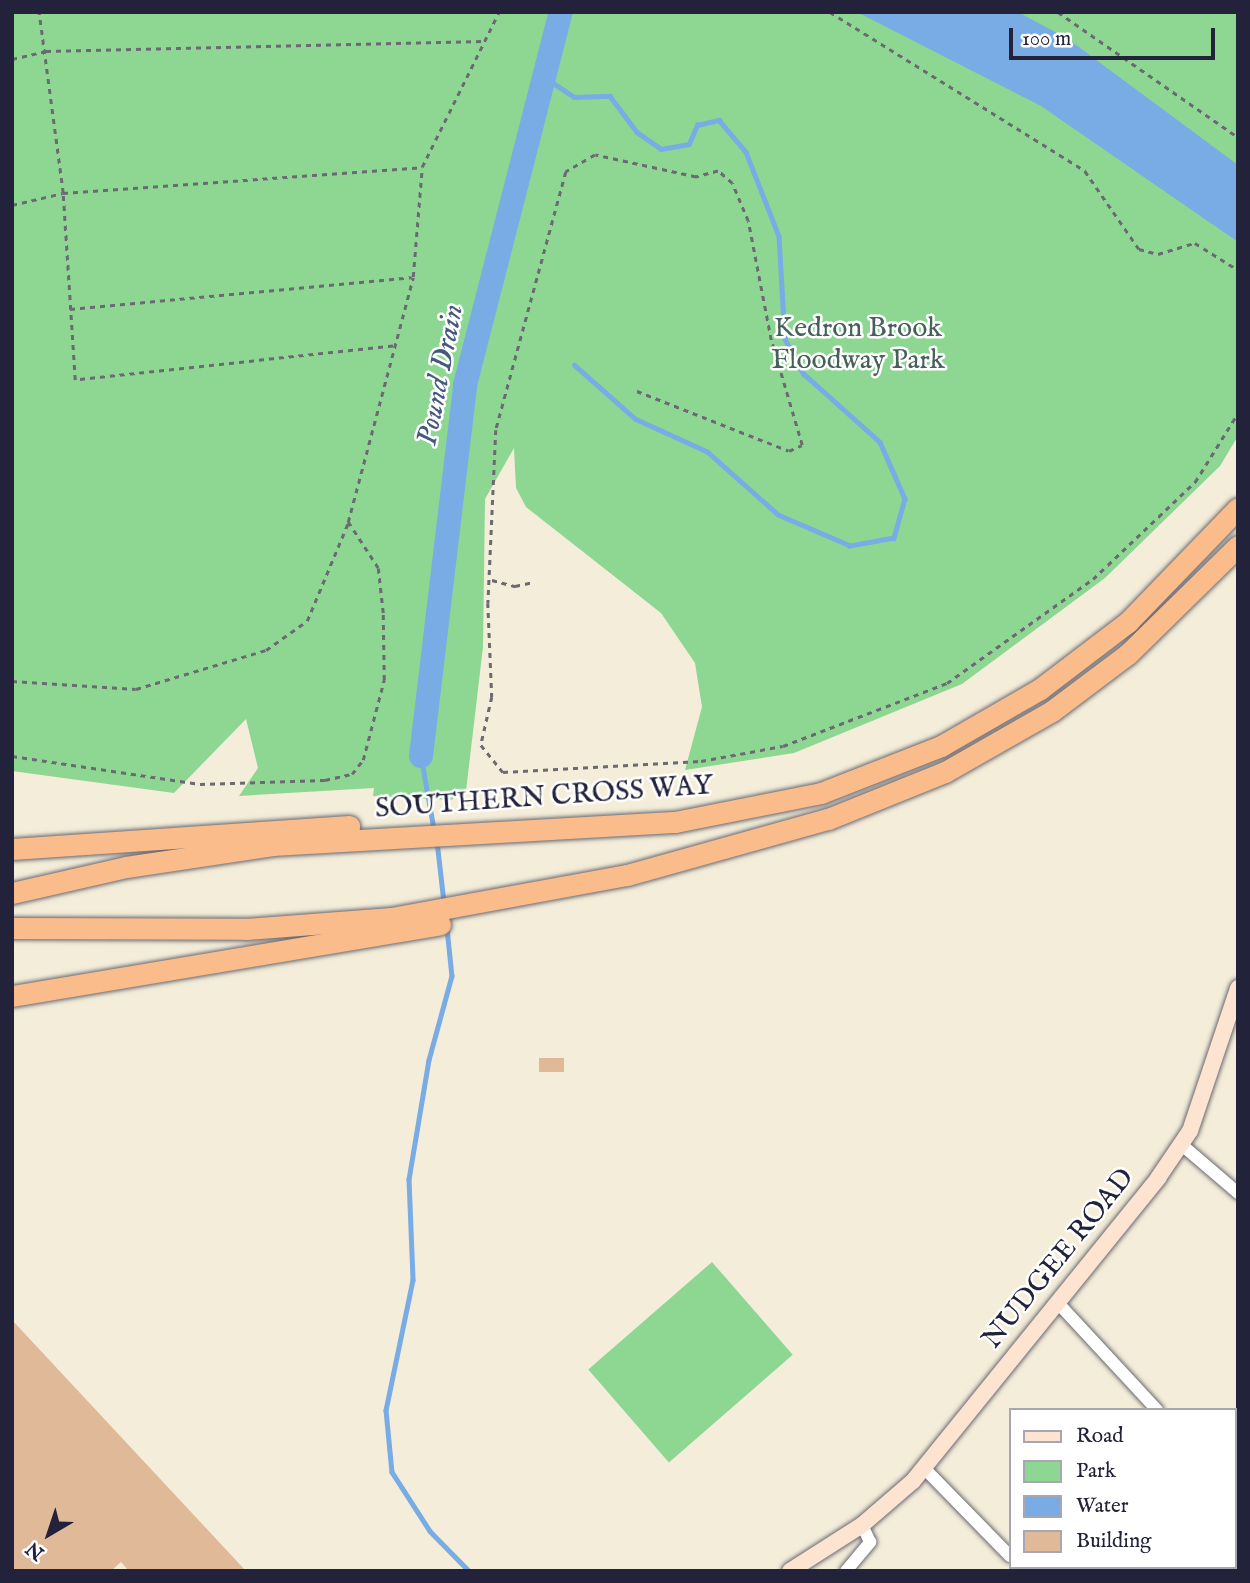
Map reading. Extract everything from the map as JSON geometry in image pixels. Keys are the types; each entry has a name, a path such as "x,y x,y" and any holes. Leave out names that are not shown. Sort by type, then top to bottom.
{"highway":[{"name":"SOUTHERN CROSS WAY","path":"12,894 201,855 393,830 417,834 712,817 821,793 883,771 1002,714 1080,661 1173,580 1238,508"},
{"path":"12,996 473,911 495,902 728,850 872,804 945,772 1090,685 1192,596 1238,546"},
{"path":"12,849 256,828 393,830"},
{"path":"12,928 246,929 427,920"}],"main road":[{"name":"NUDGEE ROAD","path":"790,1571 862,1525 924,1468 1182,1145 1238,988"}],"street":[{"path":"1182,1145 1238,1192"},
{"path":"1058,1303 1155,1408"},
{"path":"924,1468 1009,1555"},
{"path":"846,1571 870,1542 862,1525"}],"path":[{"path":"39,12 63,193 75,380 395,346"},
{"path":"12,681 136,689 266,650 307,621 348,522 413,277 422,167 499,12"},
{"path":"830,12 1085,171 1139,249 1158,254 1195,243 1238,270"},
{"path":"1058,12 1238,137"},
{"path":"12,59 46,51 484,41"},
{"path":"637,391 789,451 803,445 771,340 748,221 732,183 718,171 696,177 595,155 566,172 496,430 492,697 481,745 503,772 701,761 783,746 983,663 1093,579 1166,512 1195,482 1238,413"},
{"path":"12,205 63,193 422,167"},
{"path":"70,309 413,277"},
{"path":"12,756 200,784 352,774 371,746 384,680 378,568 348,522"},
{"path":"492,580 515,586 534,582"}],"green space":[{"name":"Kedron Brook Floodway Park","path":"12,12 1238,12 1238,436 1220,466 1105,578 962,684 794,753 685,770 702,707 695,663 661,613 526,507 516,488 514,448 485,499 483,647 466,791 451,800 373,796 374,788 239,796 258,768 246,719 174,793 12,771"},
{"path":"712,1262 793,1355 669,1462 588,1370"}],"water":[{"path":"857,12 1018,12 1068,39 1238,165 1238,242 1041,106"}],"building":[{"path":"539,1058 564,1058 564,1072 539,1072"},
{"path":"12,1320 246,1571 129,1571 121,1562 111,1571 12,1571"}],"waterway":[{"name":"Pound Drain","path":"421,756 465,385 561,12"},
{"path":"543,76 574,97 610,96 637,132 661,149 689,144 697,125 719,120 746,152 779,236 785,339 804,374 880,442 905,499 894,538 850,546 778,515 707,452 635,419 574,365"},
{"path":"421,756 434,829"},
{"path":"437,841 444,902"},
{"path":"447,928 452,976 429,1060 409,1179 413,1280 386,1410 392,1472 430,1531 469,1571"}]}
